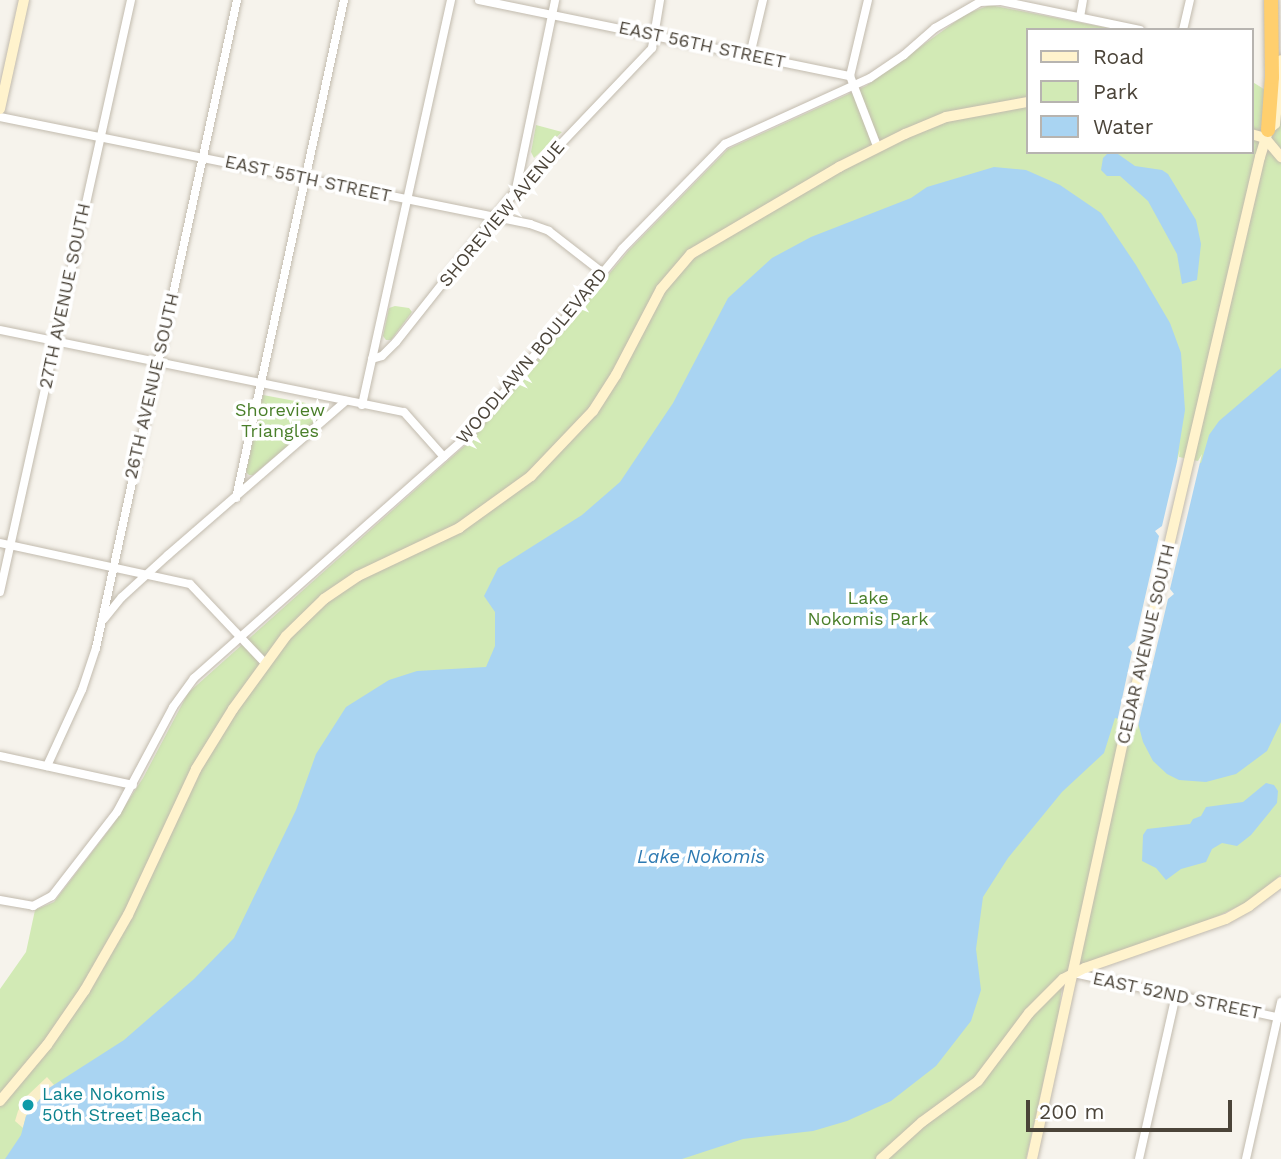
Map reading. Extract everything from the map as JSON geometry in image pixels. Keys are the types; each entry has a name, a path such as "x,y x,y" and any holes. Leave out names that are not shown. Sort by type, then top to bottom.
{"highway":[{"name":"CEDAR AVENUE SOUTH","path":"1267,134 1272,77 1271,0"}],"street":[{"path":"0,109 24,0"},
{"name":"27TH AVENUE SOUTH","path":"0,592 131,0"},
{"name":"26TH AVENUE SOUTH","path":"47,765 82,690 99,631 237,0"},
{"path":"236,498 344,0"},
{"path":"362,405 451,0"},
{"name":"EAST 56TH STREET","path":"479,0 750,55 851,80"},
{"path":"515,192 555,0"},
{"name":"SHOREVIEW AVENUE","path":"372,359 383,356 396,342 515,192 652,48 652,35 660,0"},
{"path":"750,55 763,0"},
{"path":"868,0 851,80 877,146"},
{"path":"1080,17 1083,0"},
{"path":"1183,28 1190,0"},
{"name":"WOODLAWN BOULEVARD","path":"0,900 33,906 50,898 107,827 133,785 180,696 240,636 444,457 488,413 622,249 725,144 851,80 887,67 935,28 980,1 1001,1 1131,28"},
{"name":"CEDAR AVENUE SOUTH","path":"1032,1159 1124,738 1191,452 1267,134 1275,124 1281,88 1281,60"},
{"path":"0,1101 53,1037 90,982 134,904 196,769 265,663 286,636 324,599 369,570 459,528 515,491 548,460 593,411 616,375 661,289 691,254 877,146 946,117 1026,102"},
{"name":"EAST 55TH STREET","path":"0,117 549,230 603,272"},
{"path":"1253,134 1267,134 1281,158"},
{"path":"0,330 404,412 444,457"},
{"path":"99,631 112,607 346,401"},
{"path":"0,543 190,584 265,663"},
{"path":"0,756 133,785"},
{"path":"881,1159 922,1122 978,1081 1039,1001 1073,973 1226,919 1281,882"},
{"name":"EAST 52ND STREET","path":"1073,973 1280,1018"},
{"path":"1139,1159 1176,995"},
{"path":"1246,1159 1280,1018 1281,1002"}],"green space":[{"name":"Lake Nokomis","path":"990,5 1108,28 1026,28 1026,154 1253,154 1253,82 1267,91 1281,94 1281,875 1245,903 1218,916 1063,976 1059,1013 1026,1159 0,1159 0,989 26,952 35,910 54,902 112,826 143,778 188,693 471,440 629,250 728,149 866,86 966,14"},
{"path":"536,125 562,132 534,158 531,152"},
{"path":"389,308 409,308 412,312 391,340 386,340 383,336"},
{"name":"Shoreview Triangles","path":"263,395 327,407 329,411 253,475 249,475 246,472"}],"sand":[{"name":"Lake Nokomis 50th Street Beach","path":"47,1077 54,1085 26,1116 23,1128 15,1121 18,1111 28,1095"}],"water":[{"path":"1107,154 1118,154 1135,166 1162,170 1168,174 1196,220 1201,244 1197,280 1182,284 1177,254 1148,201 1120,176 1107,176 1101,170 1103,158"},
{"name":"Lake Nokomis","path":"994,167 1026,170 1060,185 1101,213 1136,265 1170,323 1181,353 1185,410 1177,460 1201,463 1209,435 1219,421 1281,368 1281,722 1267,751 1236,774 1206,782 1179,780 1167,774 1153,761 1143,742 1138,723 1115,718 1104,753 1062,792 1008,858 983,897 976,949 981,990 971,1021 936,1066 891,1101 847,1121 813,1131 743,1139 682,1159 5,1159 21,1135 26,1116 49,1088 124,1040 194,979 234,938 296,810 316,754 346,707 389,680 417,671 486,667 495,646 495,612 484,596 498,568 582,515 620,482 673,403 728,298 772,258 811,237 911,198 927,187"},
{"path":"1266,783 1274,785 1278,791 1277,803 1251,835 1237,846 1222,843 1212,849 1206,862 1181,869 1166,880 1156,868 1142,861 1143,835 1147,829 1190,824 1193,819 1201,816 1206,807 1243,802"}],"pier":[{"path":"1180,449 1179,457 1198,461 1202,454 1170,589 1174,594 1168,599 1137,730 1136,726 1117,721 1132,652 1128,647 1135,641 1159,536 1155,531 1162,526"}],"place":[{"name":"Lake Nokomis 50th Street Beach","path":"28,1105"}],"park label":[{"name":"Lake Nokomis Park","path":"868,609"}]}
